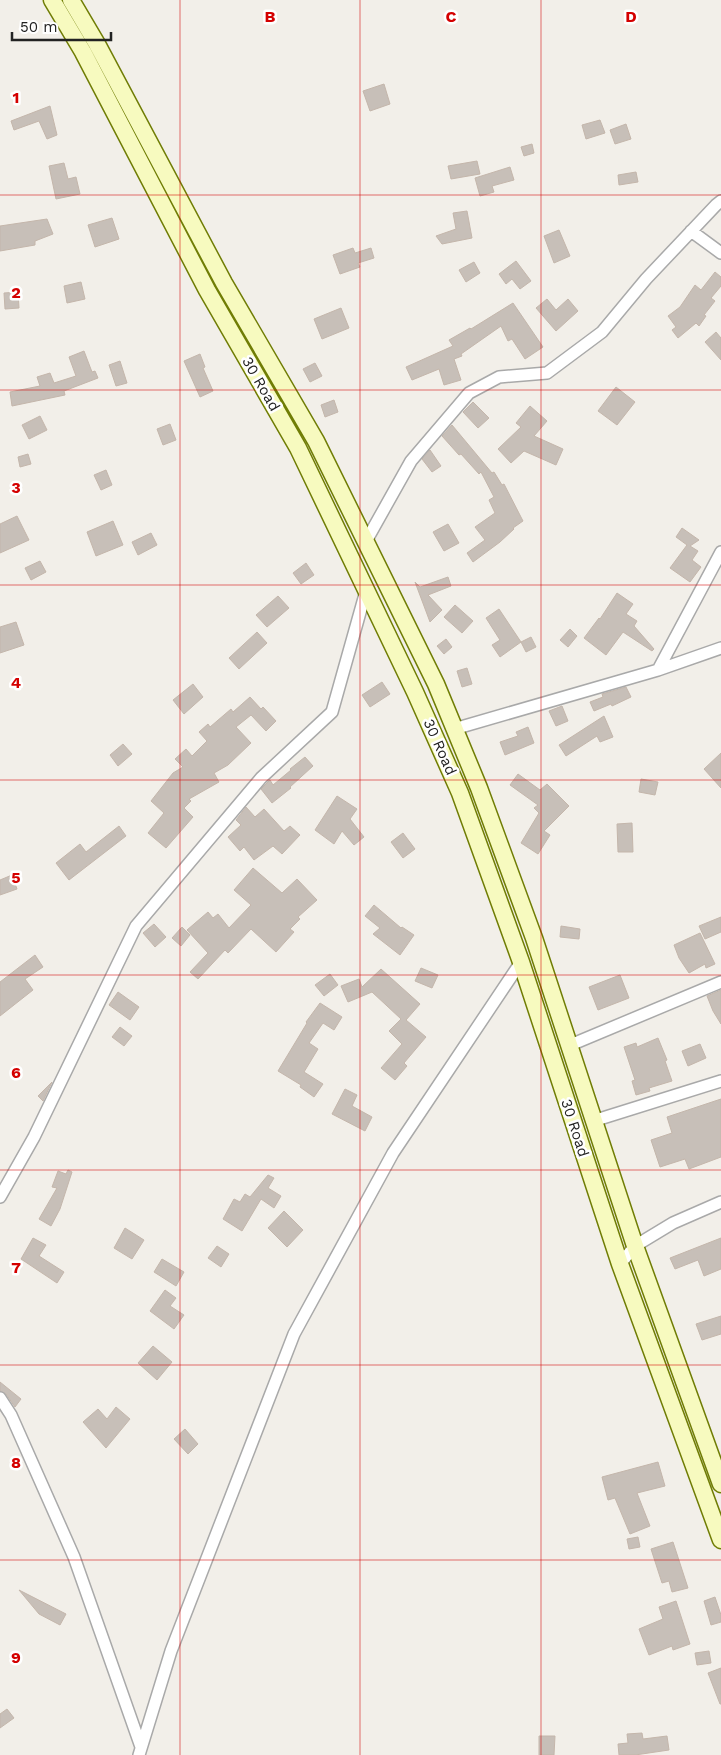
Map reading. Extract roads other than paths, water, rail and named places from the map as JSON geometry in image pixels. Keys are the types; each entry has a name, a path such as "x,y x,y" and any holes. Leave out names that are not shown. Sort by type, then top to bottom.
{"main road":[{"name":"30 Road","path":"52,0 82,52 206,290 298,448 415,692 460,793 521,962 620,1264 721,1540"},
{"name":"30 Road","path":"71,0 102,53 224,283 316,441 436,684 479,788 534,938 592,1122 721,1484"}],"street":[{"path":"365,543 411,461 469,393 500,377 547,373 602,332 646,279 721,201"},
{"path":"691,231 721,254"},
{"path":"658,670 721,552"},
{"path":"0,1197 34,1137 136,926 261,778 332,712 366,591"},
{"path":"454,729 658,670 721,648"},
{"path":"140,1751 171,1651 294,1334 393,1153 521,962"},
{"path":"568,1046 721,982"},
{"path":"592,1122 721,1081"},
{"path":"620,1264 635,1246 673,1223 721,1202"},
{"path":"0,1398 11,1415 74,1556 140,1751"}]}
